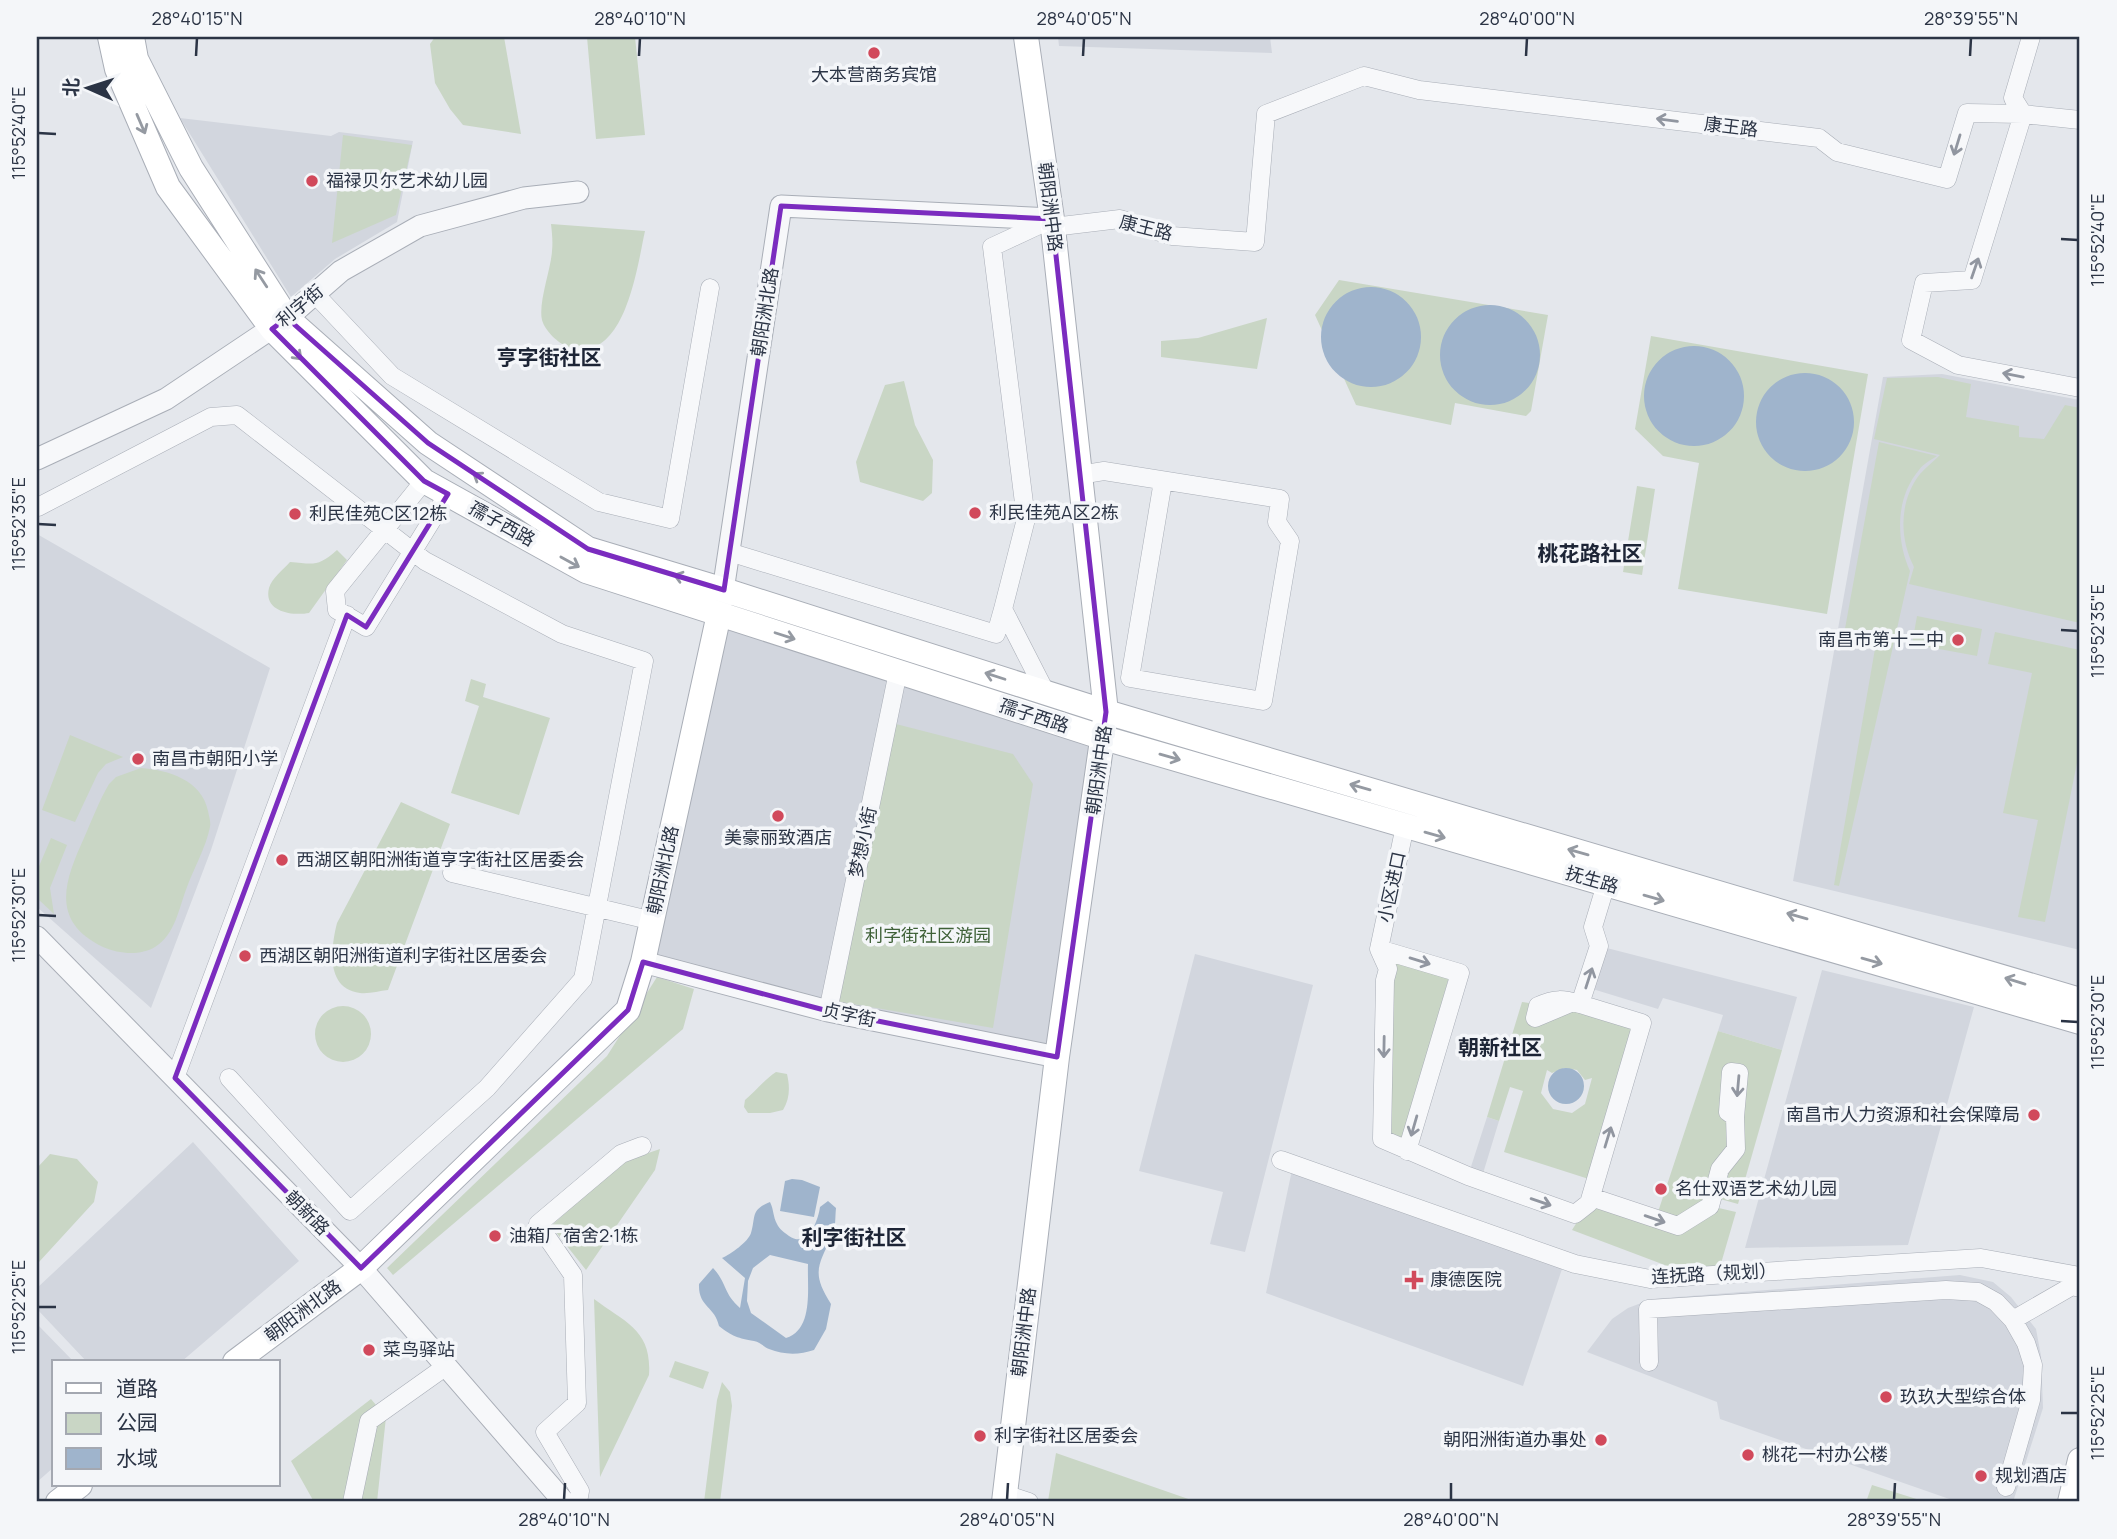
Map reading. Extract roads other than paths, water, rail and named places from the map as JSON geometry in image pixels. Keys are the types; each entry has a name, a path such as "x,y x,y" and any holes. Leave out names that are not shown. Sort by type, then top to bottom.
{"main road":[{"name":"孺子西路","path":"110,37 117,69 168,187 279,324 424,481 586,571 721,602 1106,712"},
{"name":"孺子西路","path":"132,37 136,59 191,168 279,324 428,443 588,549 898,672 1104,738"},
{"name":"朝阳洲中路","path":"1005,1498 1057,1057 1106,712 1053,223 1026,37"},
{"name":"朝阳洲北路","path":"237,1360 361,1268 628,1010 653,921 721,602"},
{"name":"抚生路","path":"1106,712 2080,1000"},
{"name":"抚生路","path":"1104,738 2080,1022"},
{"path":"2070,1502 2080,1460"},
{"path":"58,1502 79,1486"}],"street":[{"path":"2031,37 2013,98 2023,114 1972,280 1924,283 1911,340 1958,365 2080,388"},
{"name":"康王路","path":"781,206 1053,223 1120,219 1172,236 1255,242 1266,114 1364,76 1419,90 1819,138 1836,152 1947,179 1967,113 2023,114"},
{"path":"2023,114 2080,120"},
{"name":"利字街","path":"37,459 166,400 279,324 341,271 420,226 524,198 578,192"},
{"name":"朝阳洲北路","path":"721,602 781,206"},
{"path":"729,552 996,634 1026,519 992,247 1053,223"},
{"path":"315,293 391,376 599,502 670,519 710,288"},
{"path":"38,507 211,417 237,415 425,561 562,634 645,660 583,979 487,1088 350,1211 229,1078"},
{"path":"1079,475 1104,471 1280,499 1277,522 1290,541 1263,701 1130,677 1163,481"},
{"path":"424,481 335,591 337,610 366,627 448,494"},
{"path":"1003,609 1046,693"},
{"path":"175,1078 347,615"},
{"name":"梦想小街","path":"828,1012 898,672"},
{"name":"小区进口","path":"1379,949 1405,826"},
{"path":"452,873 653,921"},
{"path":"1379,949 1387,974 1381,1139 1575,1214 1589,1203 1642,1023 1577,1003 1599,946 1593,927 1606,884"},
{"name":"朝新路","path":"37,937 361,1268 564,1502"},
{"path":"1379,949 1460,973 1407,1151"},
{"name":"贞字街","path":"643,962 828,1012 1057,1057"},
{"path":"1591,1197 1678,1226 1710,1206 1720,1169 1736,1149 1735,1117"},
{"path":"578,1502 580,1491 545,1432 577,1403 573,1275 538,1224 621,1153 642,1146"},
{"name":"连抚路（规划）","path":"1281,1160 1574,1264 1650,1279 1981,1258 2080,1276"},
{"path":"2012,1320 2072,1286 2080,1288"},
{"path":"1649,1362 1648,1309 1946,1290 1978,1292 1996,1302 2012,1320 2026,1343 2033,1365 2031,1400 2006,1487"},
{"path":"352,1502 369,1420 445,1367"},
{"path":"1005,1498 1029,1502"}],"water":[{"path":"1371,287 1390,291 1406,302 1417,318 1421,337 1417,356 1406,372 1390,383 1371,387 1352,383 1336,372 1325,356 1321,337 1325,318 1336,302 1352,291"},
{"path":"1490,305 1509,309 1525,320 1536,336 1540,355 1536,374 1525,390 1509,401 1490,405 1471,401 1455,390 1444,374 1440,355 1444,336 1455,320 1471,309"},
{"path":"1694,346 1713,350 1729,361 1740,377 1744,396 1740,415 1729,431 1713,442 1694,446 1675,442 1659,431 1648,415 1644,396 1648,377 1659,361 1675,350"},
{"path":"1795,373 1815,373 1840,387 1851,403 1854,422 1851,441 1840,457 1815,471 1795,471 1778,463 1764,449 1756,432 1756,412 1764,395 1778,381"},
{"path":"1566,1068 1579,1073 1584,1086 1579,1099 1566,1104 1553,1099 1548,1086 1553,1073"},
{"path":"792,1179 820,1187 814,1217 780,1211 785,1181"},
{"path":"828,1201 836,1208 835,1226 819,1270 821,1285 831,1304 826,1329 814,1350 792,1354 775,1351 728,1333 719,1326 701,1297 699,1284 713,1268 740,1308 745,1278 722,1258 739,1247 749,1236 759,1208 770,1202 779,1228 789,1236 802,1239 811,1232 820,1207","holes":["770,1255 808,1264 805,1317 795,1333 786,1338 751,1313 747,1301 748,1281 753,1268"]}],"place":[{"name":"大本营商务宾馆","path":"874,53"},
{"name":"福禄贝尔艺术幼儿园","path":"312,181"},
{"name":"利民佳苑A区2栋","path":"975,513"},
{"name":"利民佳苑C区12栋","path":"295,514"},
{"name":"南昌市第十二中","path":"1958,640"},
{"name":"南昌市朝阳小学","path":"138,759"},
{"name":"美豪丽致酒店","path":"778,816"},
{"name":"西湖区朝阳洲街道亨字街社区居委会","path":"282,860"},
{"name":"西湖区朝阳洲街道利字街社区居委会","path":"245,956"},
{"name":"南昌市人力资源和社会保障局","path":"2034,1115"},
{"name":"名仕双语艺术幼儿园","path":"1661,1189"},
{"name":"油箱厂宿舍2·1栋","path":"495,1236"},
{"name":"康德医院","path":"1414,1280"},
{"name":"菜鸟驿站","path":"369,1350"},
{"name":"玖玖大型综合体","path":"1886,1397"},
{"name":"利字街社区居委会","path":"980,1436"},
{"name":"朝阳洲街道办事处","path":"1601,1440"},
{"name":"桃花一村办公楼","path":"1748,1455"},
{"name":"规划酒店","path":"1981,1476"}],"district":[{"name":"亨字街社区","path":"549,358"},
{"name":"桃花路社区","path":"1590,554"},
{"name":"朝新社区","path":"1500,1048"},
{"name":"利字街社区","path":"854,1238"}],"park label":[{"name":"利字街社区游园","path":"928,936"}]}
